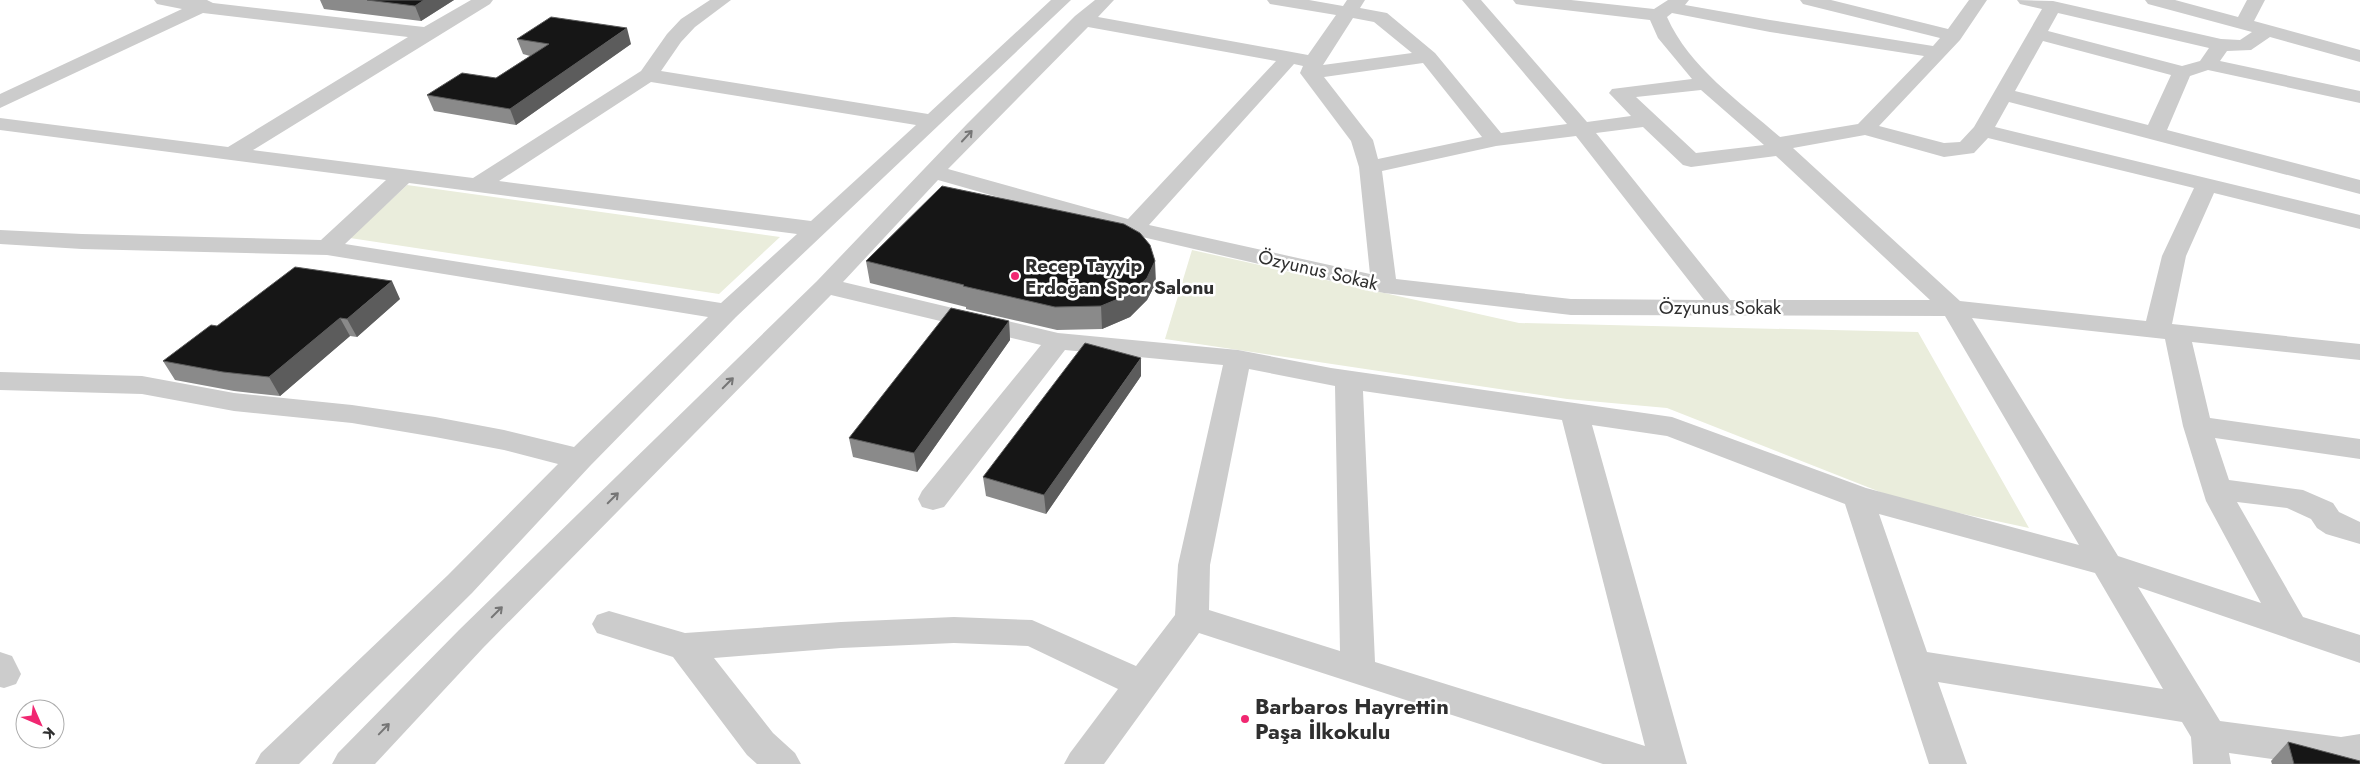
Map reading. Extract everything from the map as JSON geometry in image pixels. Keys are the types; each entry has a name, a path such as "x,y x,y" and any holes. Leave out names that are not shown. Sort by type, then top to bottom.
{"street":[{"path":"163,0 208,3 426,33"},
{"path":"231,154 358,77 426,33 484,0"},
{"path":"476,186 648,75 674,38 688,23 722,0"},
{"path":"351,764 471,639 826,286 974,128 1082,20 1105,0"},
{"path":"1276,0 1352,6 1380,17 1428,57 1496,140"},
{"path":"1471,0 1581,128 1722,306"},
{"path":"1522,0 1669,7 1770,26 1938,52"},
{"path":"1809,0 1952,36"},
{"path":"1865,129 1938,52 1978,0"},
{"path":"2026,0 2221,45 2244,46 2267,31"},
{"path":"2154,0 2360,56"},
{"path":"2243,24 2256,0"},
{"path":"0,102 208,3"},
{"path":"274,764 460,584 580,459 727,312 933,121 1052,4"},
{"path":"1312,68 1352,6"},
{"path":"1706,84 1619,93 1691,160 1779,147 1865,129 1944,150 1966,148 1983,130 2053,6"},
{"path":"1669,7 1665,34 1706,84 1779,147 1953,308 2106,564 2205,736"},
{"path":"1082,20 1290,58 1312,68 1428,57"},
{"path":"2038,34 2182,72 2208,64 2360,96"},
{"path":"2208,64 2221,45"},
{"path":"1133,228 1290,58"},
{"path":"1312,68 1362,140 1370,167 1384,285"},
{"path":"2155,133 2182,72"},
{"path":"648,75 933,121"},
{"path":"2002,94 2360,187"},
{"path":"1370,167 1496,140 1646,120"},
{"path":"0,124 817,228"},
{"path":"1983,130 2360,222"},
{"name":"Özyunus Sokak","path":"934,172 1133,228 1384,285 1571,307 1953,308 2360,352"},
{"path":"296,271 327,248 404,176"},
{"path":"2208,184 2174,256 2167,331 2221,501 2292,626"},
{"path":"0,237 44,241 270,244 327,248 727,312"},
{"path":"826,286 1058,341 1238,358 1350,379 1672,427 1858,497 2106,564 2360,649"},
{"path":"933,499 1058,341"},
{"path":"1083,764 1192,618 1194,565 1238,358"},
{"path":"142,385 165,368"},
{"path":"1350,379 1358,670"},
{"path":"0,380 142,385 234,402 352,414 435,427 504,440 580,459"},
{"path":"1575,414 1668,764"},
{"path":"2197,426 2360,449"},
{"path":"2217,489 2292,498 2322,511 2328,520 2337,526 2360,533"},
{"path":"1858,497 1948,764"},
{"path":"1192,618 1358,670 1630,761"},
{"path":"608,624 685,647 841,635 945,630 1032,633 1143,685"},
{"path":"685,647 760,744 782,764"},
{"path":"1915,664 2205,736 2342,753 2360,750"}],"green space":[{"path":"407,185 780,237 719,294 350,238"},
{"path":"1192,250 1519,323 1918,332 2029,528 1903,501 1667,408 1567,399 1165,339"}],"building":[{"path":"367,0 424,0 415,6"},
{"path":"551,17 627,28 510,109 427,95 462,73 496,78 549,44 517,39"},
{"name":"Recep Tayyip Erdoğan Spor Salonu","path":"942,186 1124,224 1140,233 1150,245 1155,261 1147,278 1130,294 1101,306 1055,307 866,261"},
{"path":"295,267 392,281 347,319 340,318 269,377 223,372 163,361 211,325 217,326"},
{"path":"951,308 1009,321 914,453 849,438"},
{"path":"1085,343 1141,358 1044,495 983,477"},
{"path":"2288,742 2360,761 2360,764 2294,764"}],"place":[{"name":"Recep Tayyip Erdoğan Spor Salonu","path":"1015,276"},
{"name":"Barbaros Hayrettin Paşa İlkokulu","path":"1245,719"}]}
